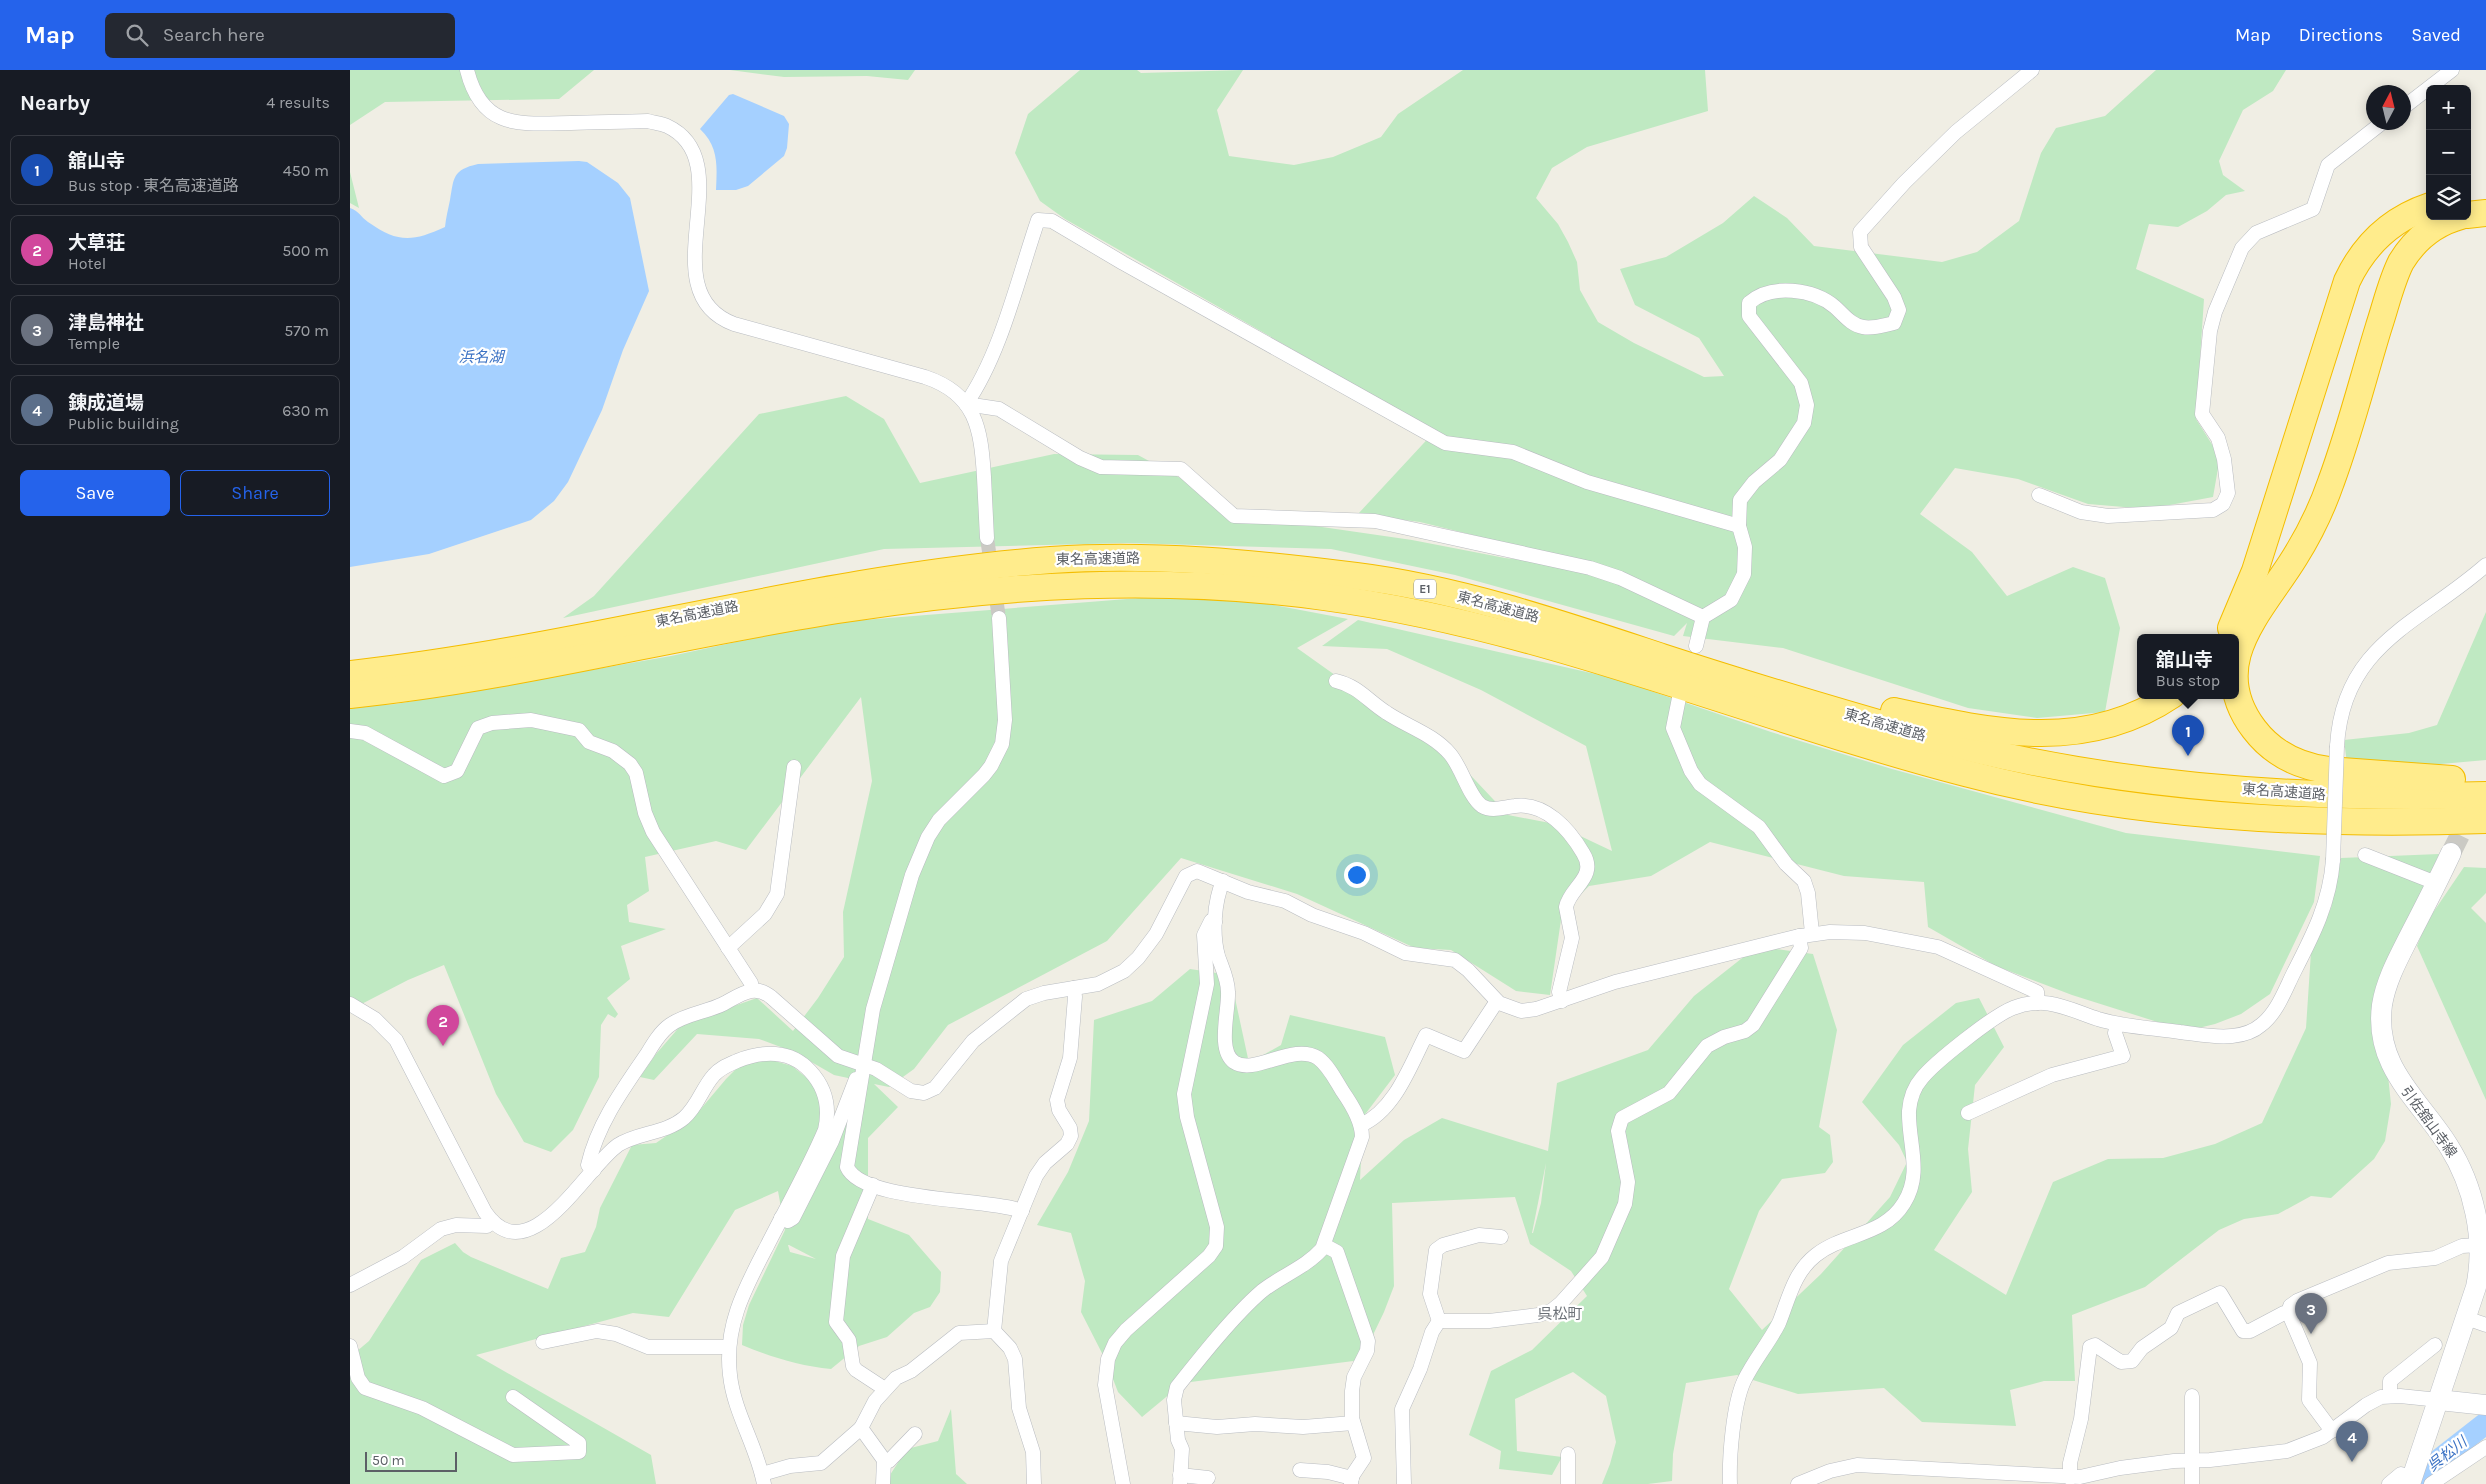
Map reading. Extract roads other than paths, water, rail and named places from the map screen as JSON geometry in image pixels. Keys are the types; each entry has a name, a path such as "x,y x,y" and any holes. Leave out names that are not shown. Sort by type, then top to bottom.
{"highway":[{"path":"2471,199 2486,200"},
{"path":"2228,634 2241,607 2255,571 2350,274 2361,255 2381,233 2405,216 2426,208"},
{"path":"2471,215 2486,213"},
{"path":"2239,648 2248,626 2295,557 2326,496 2401,262 2415,243 2428,231 2450,220"},
{"name":"東名高速道路","path":"350,674 488,654 877,580 960,568 1057,560 1131,559 1267,565 1364,577 1459,595 1567,626 1686,654 1930,738 2011,757 2115,775 2210,786 2376,797 2486,795"},
{"name":"東名高速道路","path":"350,696 505,673 763,623 926,597 1069,584 1233,587 1323,597 1413,611 1500,631 1581,654 1891,753 1970,775 2044,791 2119,804 2247,815 2406,823 2486,820"},
{"path":"1686,654 1958,725 2034,734 2072,732 2109,725 2144,712 2165,699"},
{"path":"2239,696 2240,702 2252,726 2269,745 2296,762 2315,768 2373,775 2486,780"}],"main road":[{"name":"引佐舘山寺線","path":"2410,1476 2439,1400 2478,1277 2481,1218 2457,1162 2440,1133 2400,1082 2388,1058 2382,1032 2382,1005 2389,979 2451,853"},
{"path":"2439,1400 2486,1405"}],"street":[{"path":"468,70 475,95 482,103 498,115 518,124 648,121 667,126 682,137 693,152 698,173 696,281 706,305 719,317 734,324 934,380 952,390 966,404 977,424 982,444 987,538"},
{"path":"1686,654 1703,617 1731,600 1744,574 1745,547 1739,526 1740,500 1754,482 1765,474 1785,452 1804,423 1807,405 1801,383 1749,316 1749,303 1756,297 1781,291 1812,294 1835,306 1847,319 1862,327 1876,328 1894,323 1899,310 1894,297 1861,247 1860,232 1904,183 1956,132 2032,70"},
{"path":"2411,102 2452,70"},
{"path":"2039,495 2081,512 2108,516 2213,510 2223,504 2228,493 2224,459 2218,438 2202,414 2210,331 2215,312 2242,248 2256,234 2313,209 2328,165 2373,130"},
{"path":"966,404 977,387 995,347 1038,220 1052,220 1124,263 1445,443 1513,452 1588,482 1739,526"},
{"path":"966,404 999,410 1080,458 1100,467 1181,469 1234,516 1375,521 1590,568 1620,578 1703,617"},
{"path":"1730,1484 1736,1408 1740,1390 1774,1332 1797,1276 1809,1261 1825,1249 1886,1222 1900,1209 1910,1193 1915,1165 1909,1112 1916,1086 1928,1071 1994,1018 2013,1008 2038,1003 2065,1006 2117,1024 2228,1037 2245,1034 2259,1026 2276,1008 2318,925 2328,900 2334,860 2337,746 2344,703 2355,678 2371,655 2392,636 2486,565"},
{"path":"999,618 1005,720 1002,744 992,766 939,820 919,856 878,988 847,1167 852,1173 873,1186 895,1192 1022,1211"},
{"path":"1336,681 1358,689 1386,712 1441,745 1456,761 1480,804 1492,809 1523,805 1540,808 1554,818 1584,853 1587,867 1586,875 1566,907 1572,938 1559,992 1562,1001"},
{"path":"1439,1321 1489,1321 1538,1315 1551,1312 1561,1304 1602,1257 1625,1204 1628,1182 1618,1131 1622,1118 1669,1093 1707,1046 1724,1037 1745,1030 1754,1024 1801,948 1806,935 1808,892 1804,881 1786,864 1752,820 1700,784 1691,771 1674,728 1680,698"},
{"path":"350,731 365,733 444,776 457,772 473,734 484,724 538,720 579,730 589,742 613,751 630,764 636,773 645,813 654,832 751,983 752,990"},
{"path":"728,948 765,914 778,894 794,767"},
{"path":"2365,855 2436,883"},
{"path":"594,1170 588,1165 591,1152 610,1109 664,1030 676,1021 712,1009 752,990 767,994 838,1056 876,1069 911,1091 924,1093 940,1083 967,1048 1018,1004 1035,995 1107,980 1132,965 1156,934 1189,873 1201,871 1248,892 1285,901 1312,914 1364,933 1405,953 1455,960 1468,970 1496,1001 1506,1007 1521,1011 1536,1009 1606,985 1806,935 1838,932 1865,933 1938,947 2037,992 2038,1003"},
{"path":"1208,1478 1180,1479 1182,1449 1178,1440 1174,1400 1181,1382 1251,1301 1274,1282 1315,1257 1324,1245 1360,1145 1360,1125 1348,1100 1327,1068 1318,1058 1300,1053 1244,1065 1232,1060 1227,1055 1225,1042 1228,992 1216,945 1219,889 1223,881"},
{"path":"1124,1484 1105,1385 1108,1359 1120,1336 1209,1256 1218,1240 1217,1227 1187,1117 1184,1094 1208,984 1205,930 1211,921 1216,922"},
{"path":"994,1331 1000,1266 1036,1176 1068,1144 1071,1136 1070,1128 1058,1110 1056,1100 1070,1058 1075,998 1074,988"},
{"path":"1360,1125 1368,1122 1397,1092 1426,1035 1464,1051 1496,1001"},
{"path":"350,1004 375,1019 396,1040 484,1212 492,1221 506,1229 519,1230 543,1222 557,1211 619,1144 663,1130 682,1120 696,1104 713,1076 723,1067 756,1054 784,1055 801,1063 814,1075 823,1090 828,1110 823,1135 742,1294 732,1327 729,1347 733,1394 756,1452 763,1479 790,1466 821,1463 862,1428 875,1401 896,1378 911,1371 959,1333 994,1331 1007,1343 1015,1359 1019,1408 1033,1452 1034,1484"},
{"path":"1968,1113 2052,1075 2123,1056 2115,1033 2117,1024"},
{"path":"781,1218 788,1221 793,1218 832,1141 850,1090 864,1065"},
{"path":"873,1186 843,1256 836,1322 850,1344 853,1366 885,1389"},
{"path":"350,1285 403,1257 441,1229 456,1225 487,1226 492,1221"},
{"path":"1439,1321 1430,1294 1436,1250 1443,1245 1479,1235 1501,1237"},
{"path":"1300,1470 1334,1473 1351,1481 1364,1458 1353,1423 1352,1384 1367,1351 1368,1341 1337,1252 1324,1245"},
{"path":"2332,1431 2309,1400 2310,1363 2289,1314 2290,1306 2297,1301 2388,1263 2435,1258 2462,1246 2479,1245"},
{"path":"2070,1478 2070,1463 2082,1419 2090,1347 2100,1346 2121,1362 2132,1361 2142,1348 2171,1328 2178,1313 2220,1293 2243,1331 2250,1331 2284,1313 2289,1314"},
{"path":"2466,1318 2486,1325"},
{"path":"1404,1484 1402,1409 1420,1369 1432,1332 1439,1321"},
{"path":"543,1342 597,1331 616,1334 648,1347 729,1347"},
{"path":"2390,1395 2390,1381 2422,1362 2435,1345"},
{"path":"350,1346 358,1378 366,1388 422,1408 513,1455 579,1452 579,1443 513,1397"},
{"path":"1798,1484 1838,1468 1857,1465 2070,1478 2120,1468 2287,1451 2312,1443 2332,1431 2373,1400 2390,1395 2439,1400"},
{"path":"2192,1396 2192,1484"},
{"path":"1176,1423 1217,1427 1255,1424 1304,1427 1353,1423"},
{"path":"862,1428 885,1462 883,1484"},
{"path":"885,1462 889,1461 915,1434"},
{"path":"2431,1484 2486,1447"},
{"path":"1568,1454 1568,1484"},
{"path":"2446,1473 2455,1484"},
{"path":"2389,1484 2401,1474 2410,1476"}],"water":[{"path":"733,94 784,116 789,124 787,148 784,156 748,186 736,190 716,190 716,157 711,143 700,129 729,95"},
{"name":"浜名湖","path":"587,162 618,183 630,198 649,291 623,350 602,410 568,482 554,501 531,520 429,554 350,567 350,208 388,234 397,237 414,238 445,227 454,181 459,172 469,166 478,164"}],"waterway":[{"name":"呉松川","path":"2408,1484 2486,1423"}],"tunnel":[{"path":"987,538 999,618"},
{"path":"2451,853 2473,809"}],"place":[{"name":"舘山寺","path":"2188,756"},
{"name":"大草荘","path":"443,1046"},
{"name":"津島神社","path":"2311,1334"},
{"name":"錬成道場","path":"2352,1462"}],"district":[{"name":"呉松町","path":"1560,1314"}]}
